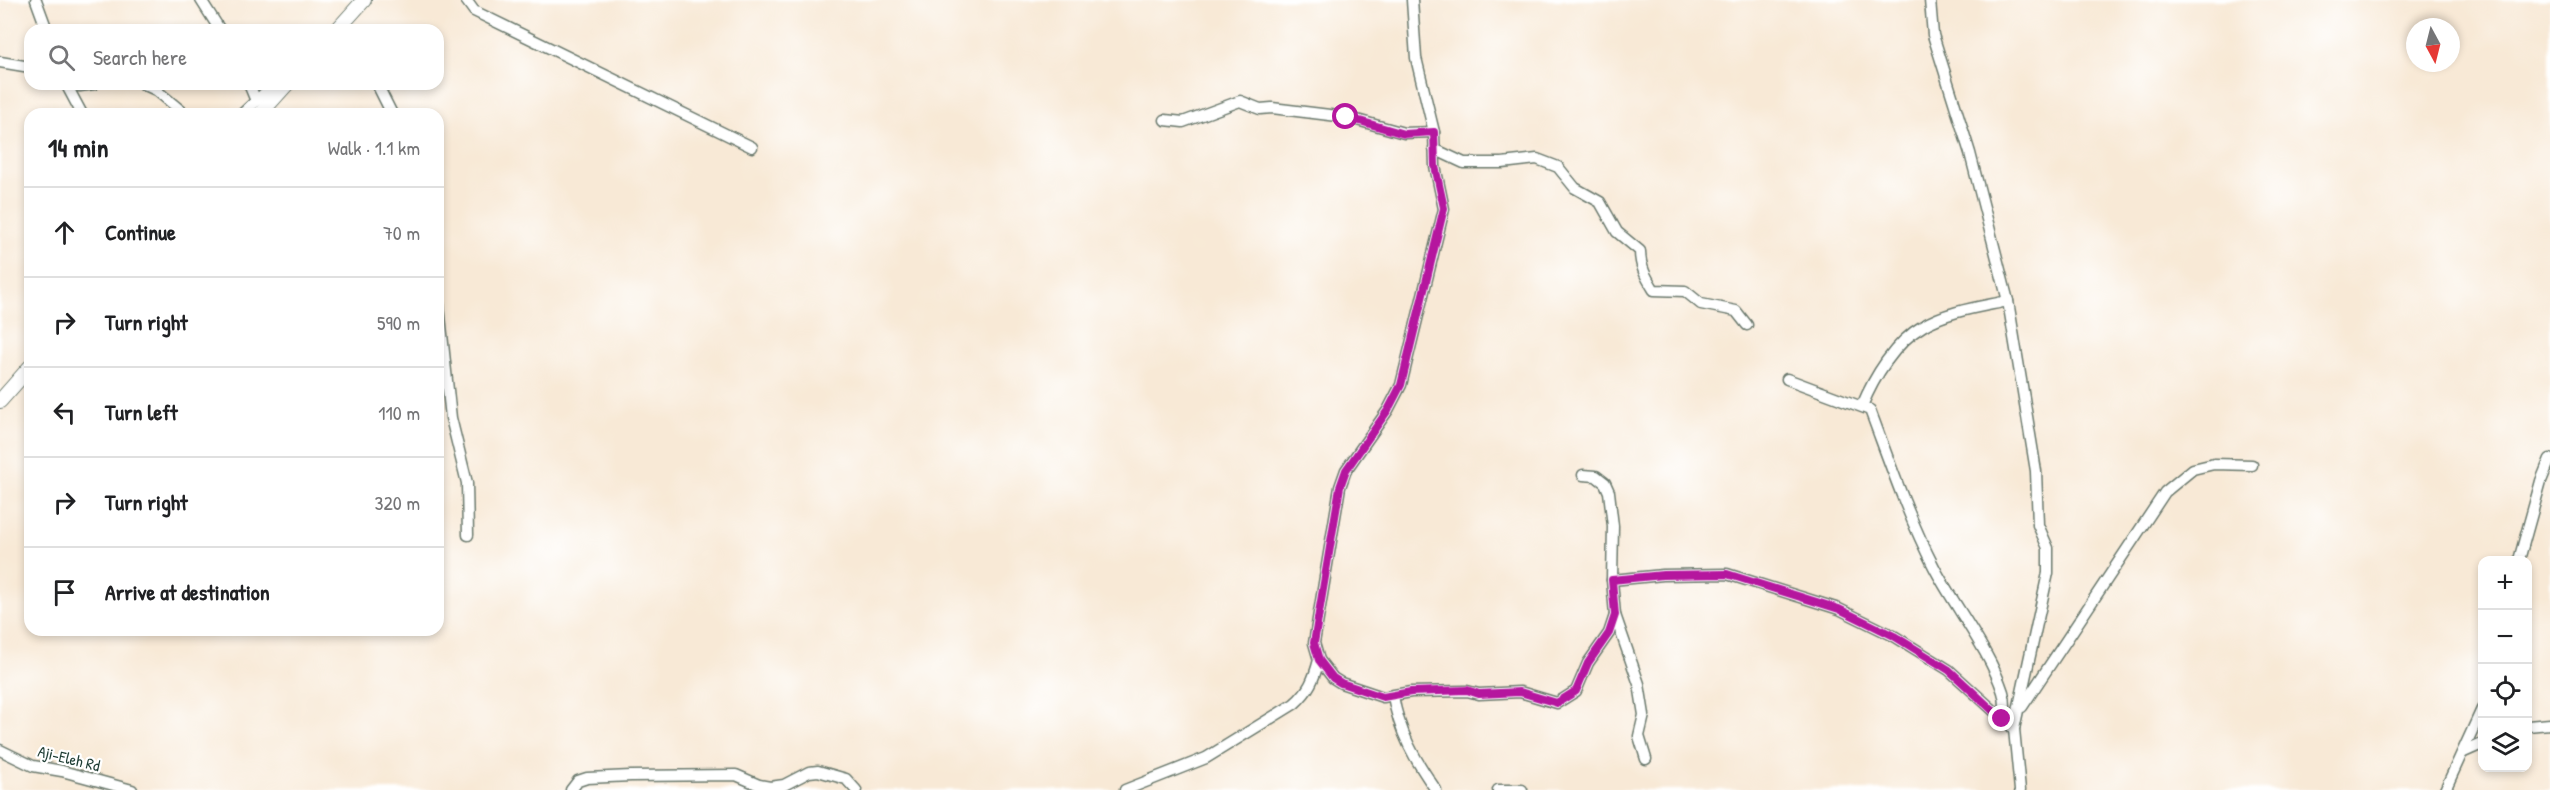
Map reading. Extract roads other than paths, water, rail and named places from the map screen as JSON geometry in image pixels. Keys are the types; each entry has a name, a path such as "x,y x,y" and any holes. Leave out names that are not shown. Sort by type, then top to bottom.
{"main road":[{"path":"345,24 364,0"},
{"path":"258,107 279,90"},
{"path":"0,401 24,374"}],"street":[{"path":"36,0 44,24"},
{"path":"201,0 216,24"},
{"path":"466,0 474,11 752,147"},
{"path":"1412,0 1419,77 1434,132 1435,166 1444,208 1401,385 1388,410 1346,470 1340,487 1314,643 1319,660 1333,678 1341,683 1383,697 1411,692 1457,690 1479,694 1520,692 1557,703 1576,691 1588,663 1609,633 1615,615"},
{"path":"1930,0 1933,35 1970,153 2008,301 2036,471 2038,525 2048,548 2049,560 2014,729 2020,790"},
{"path":"0,62 24,66"},
{"path":"69,90 79,108"},
{"path":"156,90 178,108"},
{"path":"251,90 258,107"},
{"path":"258,107 270,90"},
{"path":"380,90 389,108"},
{"path":"1165,120 1183,122 1240,101 1260,109 1346,117 1404,134 1434,132"},
{"path":"1434,148 1464,163 1502,163 1537,159 1558,167 1575,188 1600,202 1617,232 1641,251 1640,262 1654,290 1685,291 1701,304 1736,311 1747,326"},
{"path":"1862,406 1870,388 1890,358 1908,337 1924,326 1947,316 2008,301"},
{"path":"444,353 451,418 467,483 468,535"},
{"path":"1787,379 1870,410 1896,479 1934,567 1993,670 2006,704 2002,719"},
{"path":"2520,556 2541,481 2550,459"},
{"path":"2018,714 2165,492 2193,470 2214,464 2252,465"},
{"path":"1583,475 1596,476 1605,483 1609,492 1613,526 1612,580 1615,615 1639,684 1644,715 1639,736 1646,759"},
{"path":"1612,580 1663,575 1727,574 1839,609 1894,636 1949,670 2014,729"},
{"path":"1125,790 1206,758 1294,704 1306,694 1319,660"},
{"path":"1393,696 1396,715 1406,743 1436,790"},
{"path":"2445,790 2478,718"},
{"path":"2532,726 2550,724"},
{"path":"2464,752 2478,746"},
{"name":"Aji-Eleh Rd","path":"0,750 33,766 62,771 131,790"},
{"path":"571,790 578,781 587,778 631,776 736,775 770,787 783,784 809,772 818,771 846,779 856,790"},
{"path":"1498,790 1522,790"}]}
